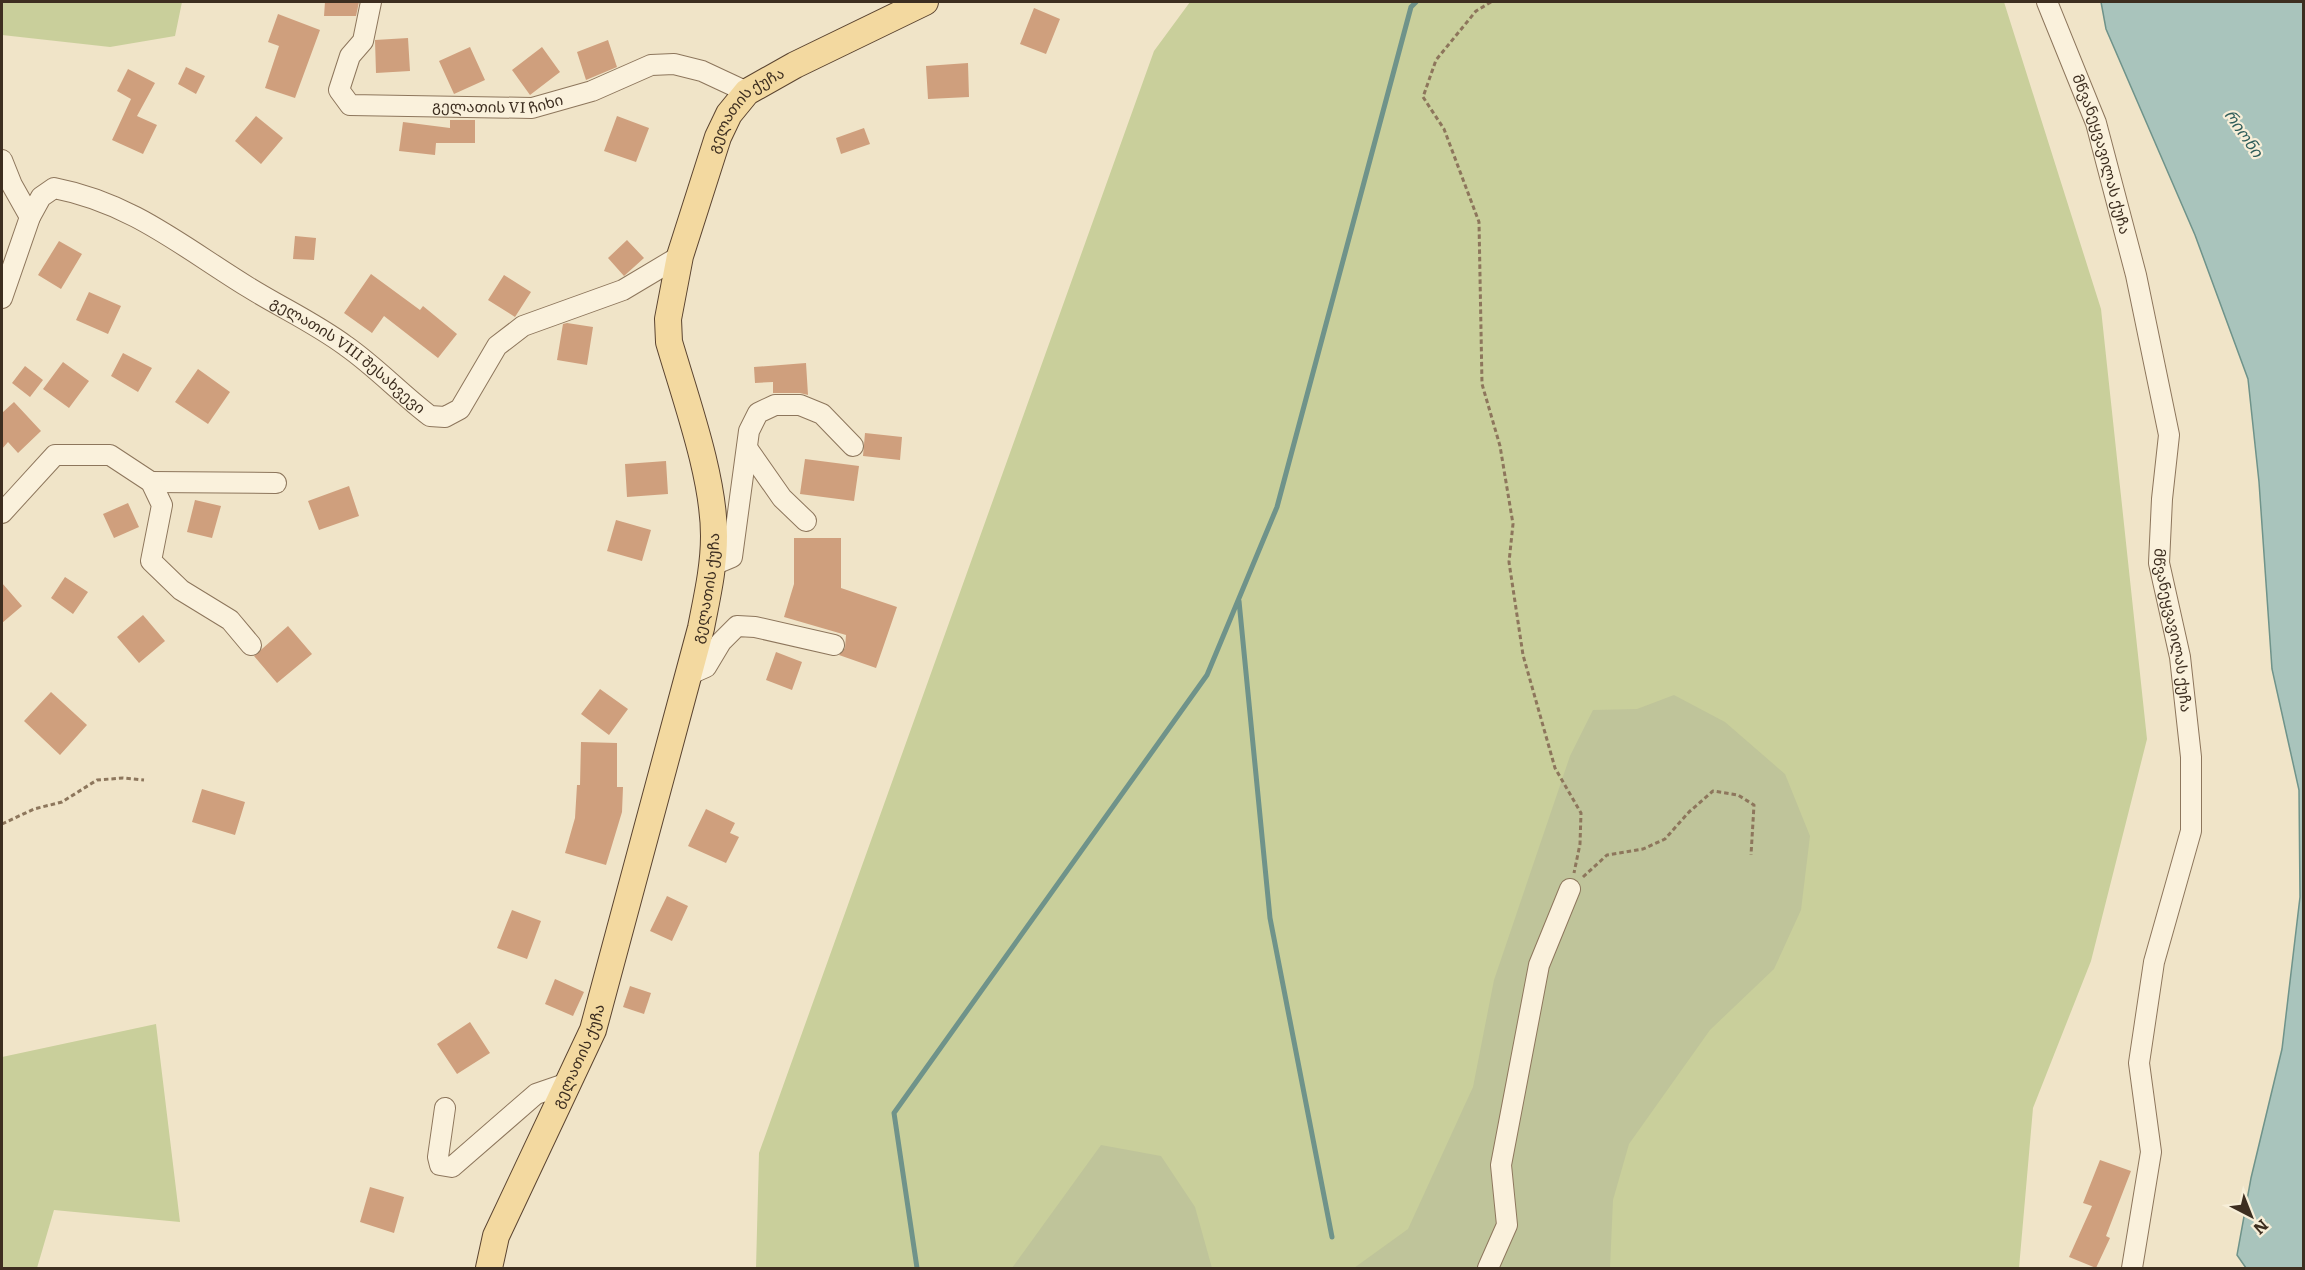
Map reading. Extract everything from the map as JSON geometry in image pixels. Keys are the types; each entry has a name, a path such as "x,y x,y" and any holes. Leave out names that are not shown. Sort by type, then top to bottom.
{"main road":[{"name":"გელათის ქუჩა","path":"489,1269 496,1236 593,1030 701,628 713,566 712,502 669,342 668,319 680,256 718,137 729,114 747,92 795,64 926,2"}],"street":[{"name":"გელათის VI ჩიხი","path":"370,2 363,41 350,56 339,90 350,105 532,108 592,91 651,65 674,64 702,71 747,92"},
{"name":"მწვანეყვავილას ქუჩა","path":"2047,2 2096,123 2136,275 2169,435 2162,499 2159,563 2180,657 2191,757 2191,831 2154,962 2139,1063 2151,1152 2132,1269"},
{"path":"2,160 12,185 30,217 2,298"},
{"name":"გელათის VIII შესახვევი","path":"30,217 41,197 54,188 84,194 135,216 184,245 248,288 345,345 430,416 445,417 460,409 497,346 523,326 623,290 680,256"},
{"path":"713,566 732,557 749,431 759,413 774,405 800,405 822,414 854,446"},
{"path":"747,448 782,498 806,521"},
{"path":"2,513 55,455 110,455 151,482 162,506 151,561 182,590 230,620 251,645"},
{"path":"151,482 276,483"},
{"path":"688,675 706,668 721,642 737,626 755,627 834,645"},
{"path":"1488,1269 1507,1225 1501,1165 1539,965 1570,889"},
{"path":"445,1108 438,1157 440,1165 452,1167 536,1095 568,1083"}],"path":[{"path":"1491,2 1476,11 1436,60 1423,97 1444,129 1479,222 1482,384 1500,446 1513,524 1509,562 1523,655 1555,768 1581,813 1580,844 1570,889"},
{"path":"2,824 34,809 62,802 97,780 123,778 144,780"},
{"path":"1570,889 1607,855 1642,849 1665,839 1689,812 1713,791 1738,795 1754,805 1751,855"}],"green space":[{"path":"2,2 182,2 175,36 110,47 2,35"},
{"path":"1190,2 2004,2 2101,309 2147,739 2091,961 2033,1108 2019,1268 756,1268 759,1153 1154,51"},
{"path":"1674,695 1725,722 1785,774 1810,836 1801,910 1774,969 1710,1030 1629,1144 1613,1200 1610,1268 1354,1268 1408,1229 1473,1087 1494,980 1570,756 1593,710 1637,709"},
{"path":"156,1024 180,1222 54,1210 37,1268 2,1268 2,1057"},
{"path":"1101,1145 1161,1156 1195,1207 1212,1268 1012,1268"}],"water":[{"name":"რიონი","path":"2101,2 2303,2 2303,1268 2246,1268 2237,1255 2251,1178 2282,1049 2300,897 2299,790 2272,669 2259,482 2248,379 2195,235 2106,29"}],"building":[{"path":"325,2 359,2 356,16 324,16"},
{"path":"1034,8 1060,19 1046,54 1020,44"},
{"path":"278,14 320,30 295,98 265,88 279,46 268,42"},
{"path":"408,38 410,71 376,73 375,40"},
{"path":"608,40 617,67 586,80 577,52"},
{"path":"470,47 485,80 454,94 439,61"},
{"path":"542,47 560,72 530,95 512,70"},
{"path":"968,63 969,97 928,99 926,66"},
{"path":"186,67 205,76 196,94 178,84"},
{"path":"128,69 155,83 137,116 157,125 143,154 112,140 131,99 117,91"},
{"path":"256,116 283,138 261,164 235,141"},
{"path":"617,116 649,128 636,162 604,151"},
{"path":"450,120 475,120 475,143 436,143 435,155 399,151 403,122 450,128"},
{"path":"864,128 870,144 841,154 836,138"},
{"path":"295,236 316,238 314,260 293,259"},
{"path":"627,240 644,258 624,276 608,258"},
{"path":"59,241 82,254 61,289 38,275"},
{"path":"371,274 420,310 423,306 457,334 438,358 384,316 372,333 344,313"},
{"path":"504,275 531,292 515,317 488,300"},
{"path":"89,292 121,306 108,334 76,320"},
{"path":"563,324 593,327 587,365 557,360"},
{"path":"123,353 152,368 138,392 111,376"},
{"path":"63,362 89,381 69,408 43,389"},
{"path":"806,363 808,395 773,393 773,382 755,383 754,367"},
{"path":"25,366 43,380 30,397 12,383"},
{"path":"198,369 230,392 208,424 175,402"},
{"path":"14,402 41,431 18,453 8,442 2,449 2,413"},
{"path":"865,433 902,437 900,460 863,456"},
{"path":"805,459 859,466 854,501 800,494"},
{"path":"666,461 668,494 627,497 625,464"},
{"path":"349,486 359,516 319,530 308,501"},
{"path":"195,500 221,506 212,538 187,532"},
{"path":"128,503 139,527 114,538 103,514"},
{"path":"616,520 651,530 642,561 607,551"},
{"path":"794,538 841,538 841,588 897,607 876,668 839,655 845,648 846,635 784,617 794,584"},
{"path":"65,577 88,592 73,614 51,598"},
{"path":"2,583 22,606 2,623"},
{"path":"143,615 165,641 139,663 117,637"},
{"path":"288,626 312,654 277,683 254,656"},
{"path":"776,652 802,662 792,690 766,680"},
{"path":"600,689 628,709 609,735 581,714"},
{"path":"51,692 87,725 60,755 24,721"},
{"path":"581,742 617,743 617,787 623,787 622,812 606,865 565,853 575,818 577,785 580,785"},
{"path":"202,789 245,802 235,835 192,822"},
{"path":"706,809 735,823 730,833 739,837 726,863 688,846"},
{"path":"667,896 688,906 672,941 650,931"},
{"path":"512,910 541,921 527,959 497,948"},
{"path":"555,979 584,992 573,1016 545,1004"},
{"path":"630,986 651,993 644,1014 623,1007"},
{"path":"470,1022 490,1053 457,1074 437,1044"},
{"path":"2100,1160 2131,1171 2106,1236 2110,1238 2096,1268 2069,1257 2092,1206 2083,1203"},
{"path":"370,1187 404,1197 394,1233 360,1222"}],"waterway":[{"path":"917,1268 894,1113 1207,675 1277,507 1411,7 1416,2"},
{"path":"1239,601 1270,918 1332,1237"}]}
